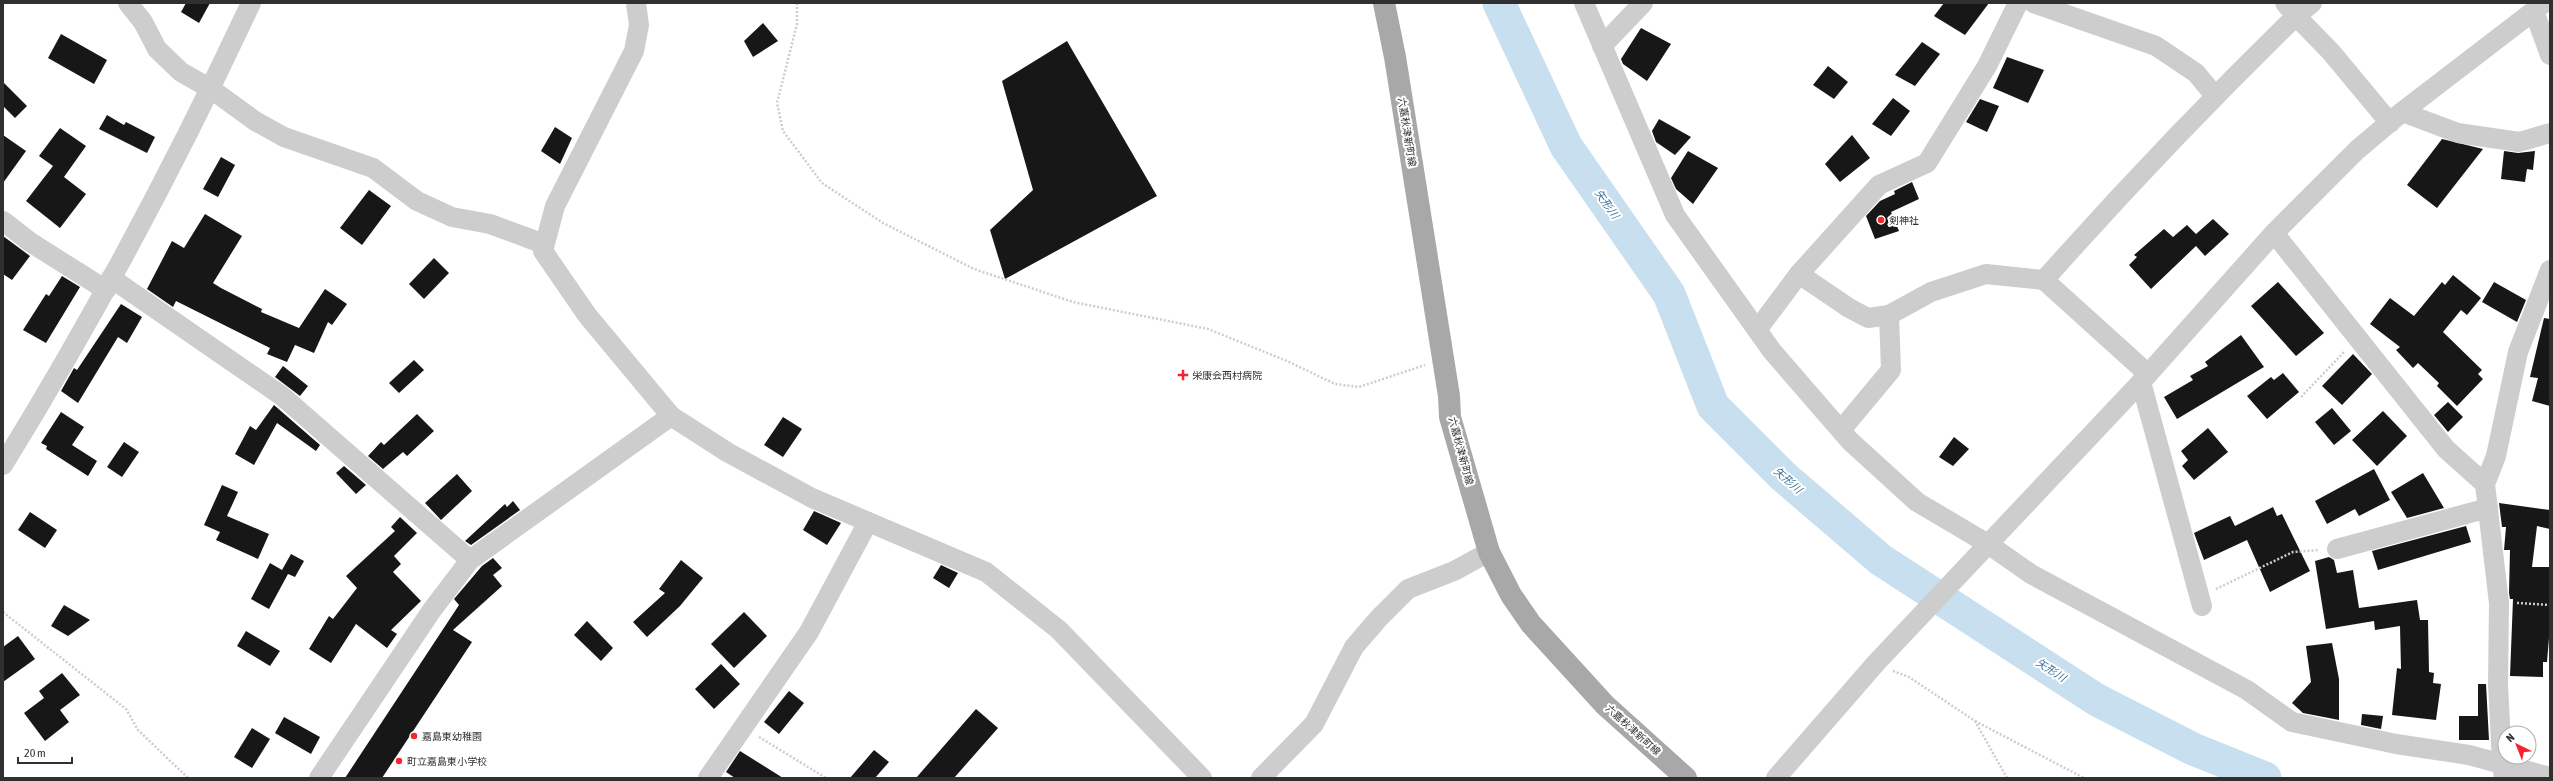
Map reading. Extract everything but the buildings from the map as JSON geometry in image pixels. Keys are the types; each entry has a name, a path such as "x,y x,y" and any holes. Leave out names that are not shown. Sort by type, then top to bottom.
{"main road":[{"name":"六嘉秋津新町線","path":"1384,3 1395,57 1443,360 1450,417 1488,552 1510,595 1531,624 1605,705 1686,778"}],"street":[{"path":"128,3 143,22 157,49 181,72 211,89 255,121 284,137 373,168 417,201 452,217 490,224 544,244"},
{"path":"3,465 60,372 109,284 211,89 251,3"},
{"path":"636,3 639,25 634,51 555,206 544,244 543,251 587,315 671,416 727,452 812,498 986,572 1021,598 1059,630 1202,778"},
{"path":"1584,3 1675,215 1772,351 1841,430 1917,502 1988,544 2031,574 2247,690 2292,722 2396,744 2469,755 2550,777"},
{"path":"1602,46 1643,3"},
{"path":"1757,330 1799,274 1879,186 1927,162 1987,66 2018,3"},
{"path":"2033,3 2156,46 2196,73 2215,96"},
{"path":"2044,280 2098,218 2215,96 2291,10 2312,3"},
{"path":"1776,778 1876,663 2144,378 2274,233 2357,150 2396,117 2539,7 2550,55"},
{"path":"2291,10 2330,52 2396,117 2458,133 2519,142 2550,133"},
{"path":"3,221 30,242 109,284 282,396 470,560"},
{"path":"2274,233 2446,450 2485,484"},
{"path":"2503,770 2498,684 2499,602 2485,484 2496,456 2518,352 2550,270"},
{"path":"1799,274 1849,308 1868,318 1889,315 1930,292 1986,274 2044,280 2144,378 2201,602"},
{"path":"1841,430 1891,370 1889,315"},
{"path":"319,778 432,610 470,560 671,416"},
{"path":"2337,549 2488,508"},
{"path":"708,778 809,632 868,522"},
{"path":"1261,778 1314,724 1354,647 1384,613 1408,589 1454,571 1488,552"}],"path":[{"path":"797,3 797,24 777,103 783,131 822,183 883,223 974,269 1073,302 1208,329 1287,361 1335,384 1359,387 1443,360"},
{"path":"2301,397 2357,338"},
{"path":"2201,602 2293,552 2337,549"},
{"path":"2499,602 2550,605"},
{"path":"3,612 126,709 138,730 188,778"},
{"path":"1876,663 1909,677 1974,721 2084,778"},
{"path":"1974,721 2007,778"},
{"path":"743,728 826,778"}],"waterway":[{"name":"矢形川","path":"1499,3 1566,146 1669,294 1713,406 1784,477 1881,560 2097,700 2193,749 2265,778"}],"place":[{"name":"剣神社","path":"1881,220"},
{"name":"栄康会西村病院","path":"1183,375"},
{"name":"嘉島東幼稚園","path":"414,736"},
{"name":"町立嘉島東小学校","path":"399,761"}]}
